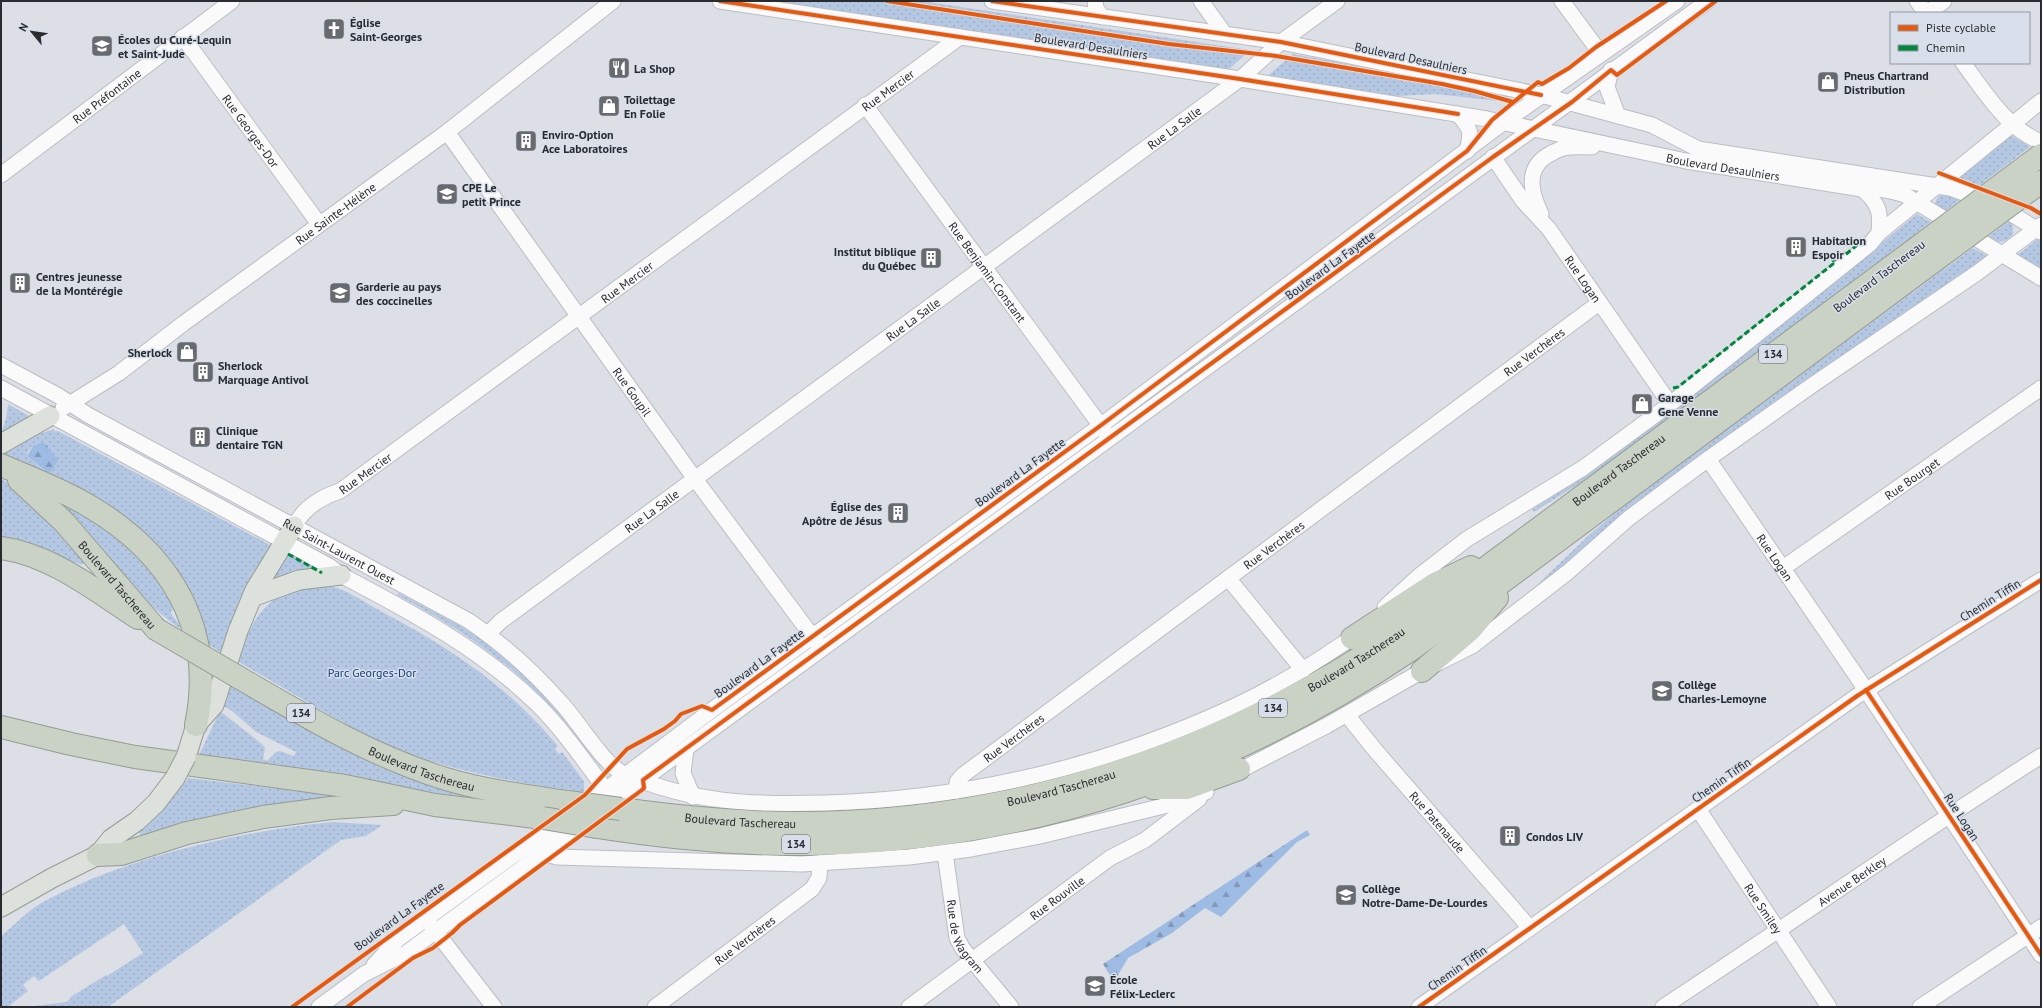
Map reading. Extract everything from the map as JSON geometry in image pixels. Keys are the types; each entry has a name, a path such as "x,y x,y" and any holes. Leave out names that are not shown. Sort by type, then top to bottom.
{"highway":[{"name":"Boulevard Taschereau","path":"1,727 71,744 135,757 345,786 435,805 543,818 654,835 734,842 809,844 867,842 937,835 1014,822 1089,804 1140,788 1233,751 1331,701 1412,649 1524,566 1928,253 2041,155"},
{"name":"Boulevard Taschereau","path":"1,466 34,492 53,511 156,629 342,736 414,768 486,790 568,802 622,802 685,817 747,822 794,823 857,822 918,816 1035,796 1095,780 1192,746 1249,720 1302,693 1394,636 1519,544 1928,253 2041,182"},
{"path":"1,466 66,494 98,512 135,539 165,571 181,595 190,616 196,638 202,676 201,701 196,725"},
{"path":"1352,638 1435,584 1519,544"},
{"path":"1,548 21,552 55,566 156,629"},
{"path":"1422,670 1470,630 1524,566"},
{"path":"1140,788 1187,788 1240,769"},
{"path":"98,855 121,854 187,833 279,814 373,805 435,805"}],"main road":[{"path":"1,444 50,416"},
{"path":"1,907 52,878 98,855 111,839 137,821 156,803 175,778 186,757 196,725 214,705 238,631 252,597 290,534"},
{"path":"252,597 299,580 341,575"}],"street":[{"name":"Rue Préfontaine","path":"1,175 232,1"},
{"name":"Rue Sainte-Hélène","path":"50,416 119,373 184,323 447,132 614,1"},
{"name":"Boulevard Desaulniers","path":"720,1 1240,79 1458,114 1535,128 1611,146 1686,161 1862,189 1877,188 1890,190 1905,195 2041,278"},
{"name":"Boulevard Desaulniers","path":"992,1 1281,42 1541,95 1572,102 1652,125 1698,149 1936,186 1987,201 2039,228"},
{"path":"1061,12 1076,1"},
{"path":"1095,1 1096,8 1102,17"},
{"path":"1201,1 1224,33"},
{"name":"Rue La Salle","path":"488,634 501,621 1240,79 1281,42 1337,1"},
{"path":"1562,1 1601,54"},
{"name":"Boulevard La Fayette","path":"364,974 406,953 435,932 541,847 626,774 1100,426 1504,122 1677,1"},
{"name":"Boulevard La Fayette","path":"319,1007 364,974 397,940 511,857 541,847 622,802 643,780 1493,157 1572,102 1611,70 1708,1"},
{"path":"1917,1 1925,12"},
{"path":"1928,12 1944,1"},
{"name":"Rue Georges-Dor","path":"183,37 319,224"},
{"name":"Rue Mercier","path":"290,534 301,514 325,496 340,491 580,317 865,105 960,37"},
{"path":"1964,64 1999,110 2012,124 2022,132 2041,142"},
{"path":"1611,70 1607,87 1618,116"},
{"name":"Boulevard Taschereau","path":"643,780 693,797 754,803 796,804 890,800 957,791 1050,772 1131,749 1185,728 1284,682 1352,638 1418,576 1468,539 1578,471 1670,404 1870,244 1879,233 1916,202 2041,101"},
{"name":"Rue Benjamin-Constant","path":"865,105 1110,439"},
{"path":"1458,114 1469,128 1471,136 1467,151"},
{"name":"Rue Goupil","path":"447,132 694,479 822,650"},
{"path":"1549,229 1533,198 1531,186 1532,175 1544,158 1562,148 1611,146"},
{"name":"Rue Logan","path":"1493,157 1523,201 1549,229 1670,404"},
{"path":"1862,189 1873,199 1878,207 1880,217 1879,233"},
{"path":"541,847 551,857 560,858 820,863 945,853 1040,836 1176,803 1207,791 1240,769 1347,715 1422,670 1466,650 1568,572 1630,518 1708,459 2039,228"},
{"name":"Rue Verchères","path":"957,791 957,782 963,775 1599,303"},
{"name":"Rue Saint-Laurent Ouest","path":"1,365 71,404 290,534 341,575 442,630 498,669 554,722 606,790"},
{"name":"Rue Saint-Laurent Ouest","path":"1,388 50,416 290,534 448,609 488,634 542,682 612,765 626,774 643,780"},
{"name":"Rue Bourget","path":"1783,568 2041,388"},
{"name":"Rue Logan","path":"1708,459 1866,690 2041,955"},
{"path":"1228,578 1303,670"},
{"name":"Chemin Tiffin","path":"1419,1007 1866,690 2041,580"},
{"name":"Rue Patenaude","path":"1347,715 1384,760 1530,928"},
{"path":"686,749 683,773 693,797"},
{"name":"Avenue Berkley","path":"1663,1007 1779,931 1948,815 2041,756"},
{"path":"606,790 622,802"},
{"name":"Rue Rouville","path":"909,1007 1110,858 1145,840 1192,805 1207,791"},
{"name":"Rue Smiley","path":"1698,809 1829,1007"},
{"name":"Rue de Wagram","path":"945,853 956,933 960,943 1011,1007"},
{"name":"Rue Verchères","path":"655,1007 812,889 819,878 820,863"},
{"path":"426,919 494,1007"},
{"path":"1920,1007 2041,928"}],"green space":[{"path":"771,1 921,1 1250,50 1226,72"},
{"path":"1293,54 1512,95 1499,101 1435,94 1396,96 1265,78"},
{"path":"2011,135 2030,147 1979,186 1960,178"},
{"path":"1942,194 1961,199 1944,212 1935,204 1937,198"},
{"path":"1917,214 1931,222 1599,471 1534,512 1532,510 1590,472 1709,383"},
{"path":"2010,220 2013,226 2013,234 2007,240 2001,242 1987,238"},
{"path":"2039,238 2041,240 2041,270 2016,256"},
{"path":"1973,248 1987,256 1787,393 1676,474 1531,594 1530,592 1589,535 1627,503"},
{"path":"8,404 29,416 2,435 1,434 6,419"},
{"path":"54,429 54,431 58,431 272,546 222,653 209,645 194,602 41,472 1,452 30,437","holes":["41,442 56,457 44,470 27,456 27,454 36,444"]},
{"path":"41,442 46,444 58,460 51,472 47,472 27,456 33,446"},
{"path":"1,478 38,506 85,562 82,565 27,543 1,537"},
{"path":"63,502 87,514 149,565 173,606 171,614 181,626 179,628 146,601 116,570 60,505"},
{"path":"289,553 291,554 324,572 268,585"},
{"name":"Parc Georges-Dor","path":"324,585 346,591 430,639 476,669 518,704 558,746 555,749 559,754 562,752 584,781 584,792 519,782 476,773 413,755 390,746 345,724 237,661 250,629 262,611 270,603 279,596 290,591"},
{"path":"398,593 441,615 483,640 517,667 562,714 602,765 600,766 557,712 534,689 484,648 428,612 397,595"},
{"path":"231,685 322,738 378,766 392,772 449,790 494,801 197,759 220,711 262,744 265,748 263,759 267,761 276,752 280,751 294,756 296,752 256,732 232,711 222,705"},
{"path":"188,778 341,796 340,799 141,837 138,831 165,807"},
{"path":"333,822 382,825 366,836 341,840 108,1007 26,1007 67,1002 72,996 143,953 124,924 39,981 34,976 23,985 28,991 8,1007 1,1007 1,936 26,914 43,902 75,886 110,872 184,848 260,832"},
{"path":"1307,830 1310,835 1297,842 1221,917 1205,908 1172,933 1128,958 1114,982 1103,964"}],"marked path":[{"path":"1673,388 1678,387 1833,264 1831,262 1844,253 1845,255 1866,238"},
{"path":"288,554 322,573"}],"cycle path":[{"path":"720,1 1240,79 1458,114"},
{"path":"887,1 1169,44 1276,56 1442,84 1513,102"},
{"path":"992,1 1281,42 1541,95"},
{"path":"292,1007 585,795 627,749 664,729 675,721 681,714 702,706 712,710 1100,426 1467,151 1492,120 1538,82 1542,84 1569,68 1596,47 1666,1"},
{"path":"347,1007 413,958 433,948 460,925 642,790 644,788 643,780 1493,157 1572,102 1611,70 1617,75 1716,1"},
{"path":"1939,173 2031,208 2041,214"},
{"path":"1419,1007 1857,696 2041,580"},
{"path":"1866,690 2041,955"}],"place":[{"name":"Église Saint-Georges","path":"334,29"},
{"name":"Écoles du Curé-Lequin et Saint-Jude","path":"102,46"},
{"name":"La Shop","path":"619,68"},
{"name":"Pneus Chartrand Distribution","path":"1828,82"},
{"name":"Toilettage En Folie","path":"609,106"},
{"name":"Enviro-Option Ace Laboratoires","path":"526,141"},
{"name":"CPE Le petit Prince","path":"447,194"},
{"name":"Habitation Espoir","path":"1796,247"},
{"name":"Institut biblique du Québec","path":"931,258"},
{"name":"Centres jeunesse de la Montérégie","path":"20,283"},
{"name":"Garderie au pays des coccinelles","path":"340,293"},
{"name":"Sherlock","path":"187,352"},
{"name":"Sherlock Marquage Antivol","path":"203,372"},
{"name":"Garage Gene Venne","path":"1642,404"},
{"name":"Clinique dentaire TGN","path":"200,437"},
{"name":"Église des Apôtre de Jésus","path":"898,513"},
{"name":"Collège Charles-Lemoyne","path":"1662,691"},
{"name":"Condos LIV","path":"1510,836"},
{"name":"Collège Notre-Dame-De-Lourdes","path":"1346,895"},
{"name":"École Félix-Leclerc","path":"1095,986"}]}
